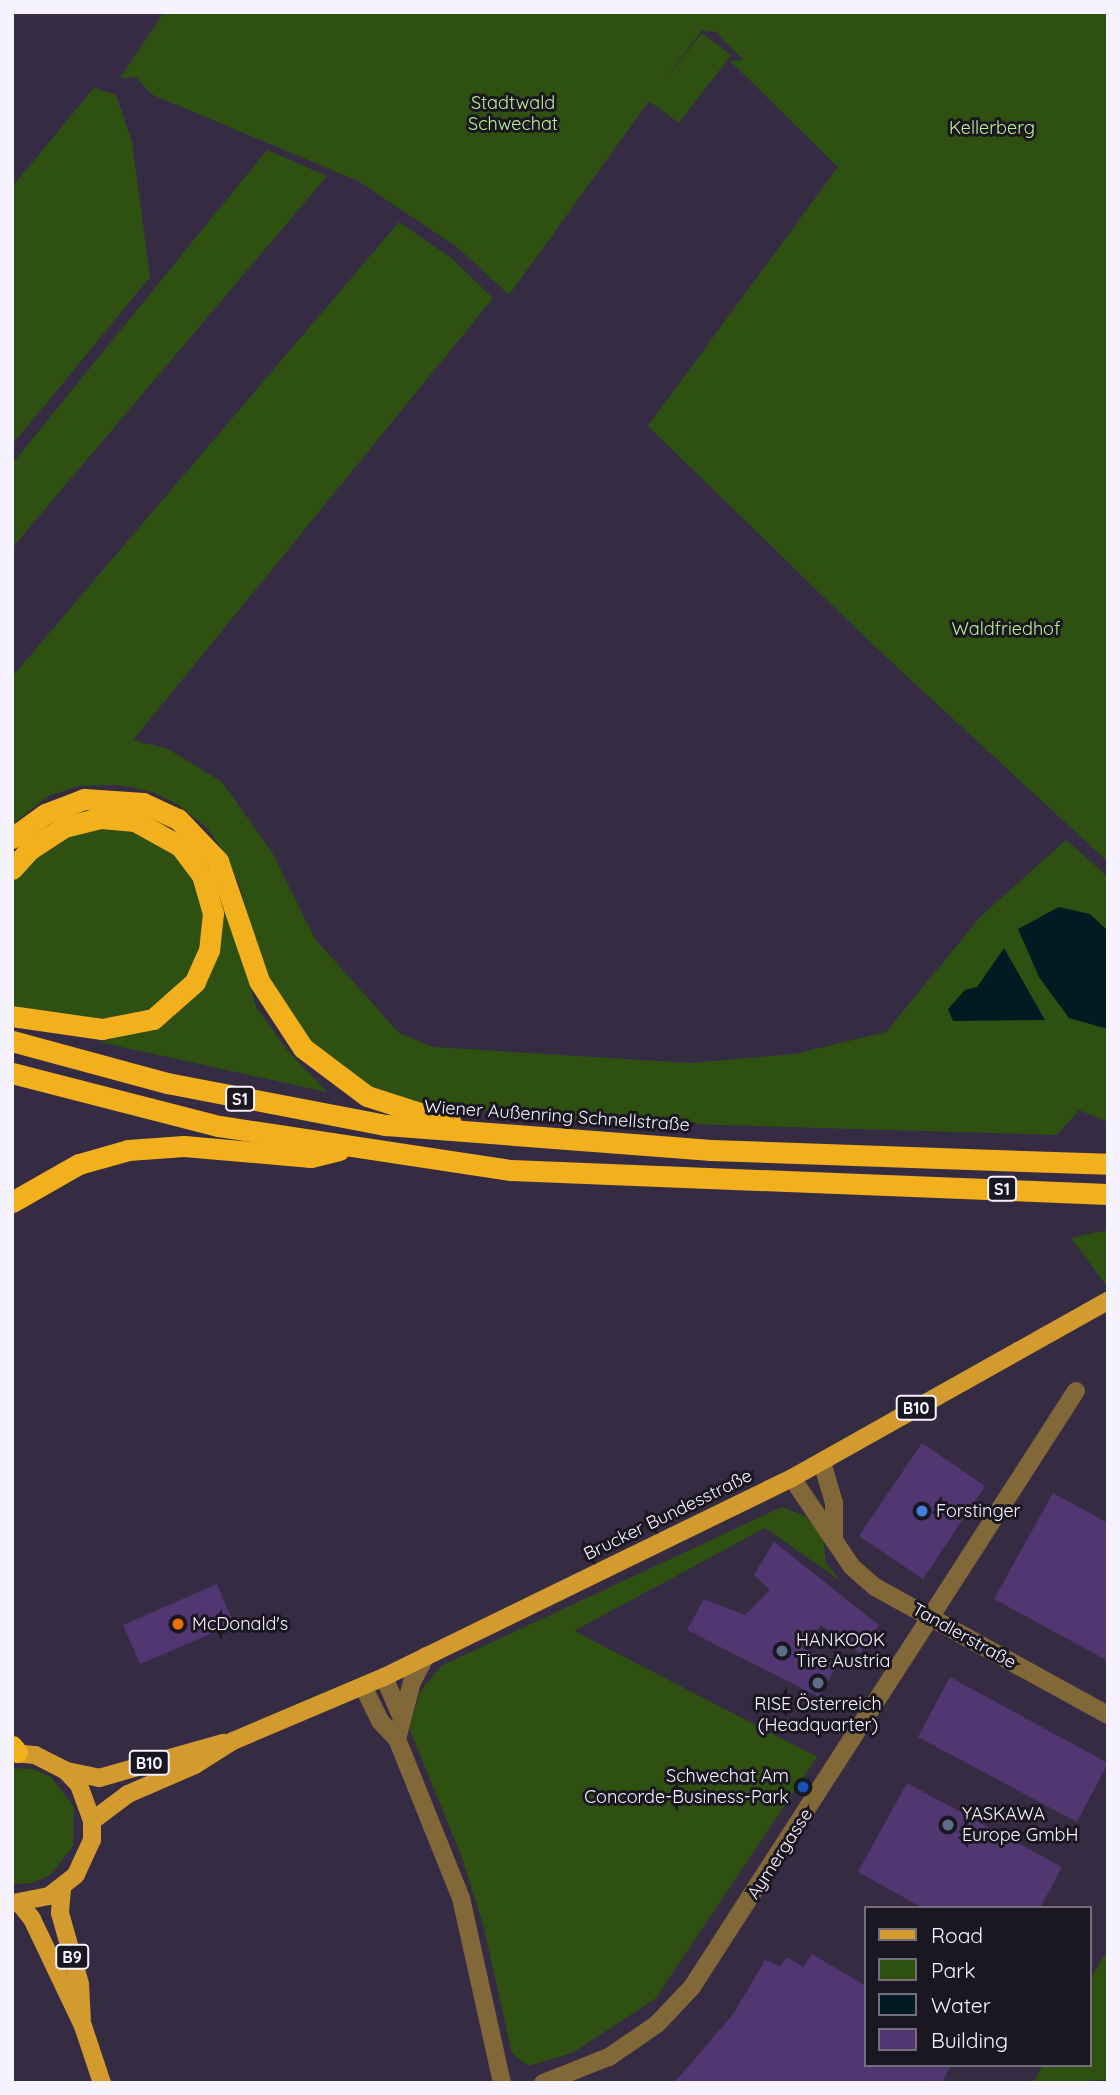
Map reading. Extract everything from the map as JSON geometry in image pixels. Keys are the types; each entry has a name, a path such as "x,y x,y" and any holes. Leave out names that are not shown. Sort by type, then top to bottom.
{"highway":[{"path":"12,838 46,814 84,799 143,803 178,819 218,861 259,981 303,1048 367,1096 440,1118 472,1134"},
{"path":"12,869 29,850 64,828 101,818 135,821 167,835 186,853 202,875 213,913 209,950 195,982 153,1019 102,1029 12,1016"},
{"name":"Wiener Außenring Schnellstraße","path":"12,1041 251,1101 386,1125 472,1134 711,1150 1108,1164"},
{"name":"S1","path":"12,1073 219,1126 346,1148 511,1170 1108,1194"},
{"path":"12,1202 79,1164 128,1150 184,1146 311,1157 346,1148"}],"main road":[{"name":"Brucker Bundesstraße","path":"66,1771 99,1778 233,1741 384,1677 792,1478 1108,1301"},
{"name":"Brucker Bundesstraße","path":"92,1821 128,1794 195,1765 233,1741"},
{"name":"B10","path":"14,1750 35,1755 66,1771"},
{"path":"16,1903 62,1889 86,1858 92,1821 79,1785 66,1771"},
{"name":"B9","path":"62,1889 61,1913 80,1984 83,2026"},
{"name":"B9","path":"16,1903 32,1919 83,2026 102,2083"}],"street":[{"name":"Aymergasse","path":"543,2083 609,2057 657,2024 692,1987 1076,1391"},
{"path":"822,1462 834,1503 834,1540"},
{"name":"Tandlerstraße","path":"792,1478 852,1567 875,1587 1108,1715"},
{"path":"397,1739 401,1716 426,1656"},
{"path":"384,1677 401,1716"},
{"path":"363,1686 380,1721 397,1739 461,1898 502,2083"}],"green space":[{"path":"164,12 1108,12 1108,862 872,644 648,426 838,167 730,61 743,60 716,32 702,30 661,85 702,33 731,55 679,123 649,101 509,295 457,247 358,181 151,94 136,77 120,78"},
{"path":"94,88 116,95 132,142 150,277 12,445 12,187"},
{"path":"267,150 327,176 12,548 12,464"},
{"path":"399,222 450,257 493,298 133,740 168,749 222,782 273,854 315,939 399,1033 433,1047 690,1063 795,1054 886,1032 981,916 1066,840 1108,877 1108,1122 1079,1110 1057,1135 585,1121 443,1108 381,1095 323,1057 283,1008 261,964 239,884 224,853 208,829 180,806 153,792 120,785 79,786 48,796 12,825 12,677"},
{"path":"108,826 126,828 177,850 195,881 203,910 203,934 192,970 158,1005 128,1018 86,1018 12,1006 12,883 40,850 70,833"},
{"path":"224,901 256,1007 288,1051 327,1092 99,1042 153,1027 188,1004 213,966 222,934 220,902"},
{"path":"1108,1230 1108,1288 1071,1238"},
{"path":"782,1507 805,1516 823,1536 826,1563 841,1581 765,1528 574,1631 817,1757 655,1999 572,2053 528,2066 512,2053 483,1924 461,1855 409,1728 420,1692 441,1666"},
{"path":"12,1768 33,1769 51,1777 74,1807 73,1846 50,1875 32,1883 12,1884"},
{"path":"1108,1949 1108,2080 1033,2083 1042,2067 1092,2067 1092,1977"}],"water":[{"path":"1059,907 1090,914 1108,931 1108,1029 1069,1018 1039,977 1018,929"},
{"path":"1004,948 1045,1020 953,1021 948,1009 965,990 977,987"}],"building":[{"name":"Forstinger","path":"922,1443 985,1486 923,1579 859,1536"},
{"path":"1053,1493 1108,1523 1108,1661 994,1599"},
{"path":"774,1542 879,1625 860,1653 821,1625 803,1648 837,1665 819,1697 687,1630 704,1599 745,1615 770,1590 754,1575"},
{"name":"McDonald's","path":"217,1584 234,1624 140,1664 123,1625"},
{"path":"950,1677 1108,1763 1077,1822 918,1737"},
{"path":"907,1783 1062,1867 1041,1906 919,1906 858,1872"},
{"path":"812,1954 864,1985 864,2067 950,2067 942,2083 674,2083 734,2013 765,1960 780,1967 787,1957 803,1967"}],"place":[{"name":"Forstinger","path":"922,1511"},
{"name":"McDonald's","path":"178,1624"},
{"name":"HANKOOK Tire Austria","path":"782,1651"},
{"name":"RISE Österreich (Headquarter)","path":"818,1683"},
{"name":"Schwechat Am Concorde-Business-Park","path":"803,1787"},
{"name":"YASKAWA Europe GmbH","path":"948,1825"}],"park label":[{"name":"Stadtwald Schwechat","path":"513,114"},
{"name":"Kellerberg","path":"992,128"},
{"name":"Waldfriedhof","path":"1006,629"}]}
